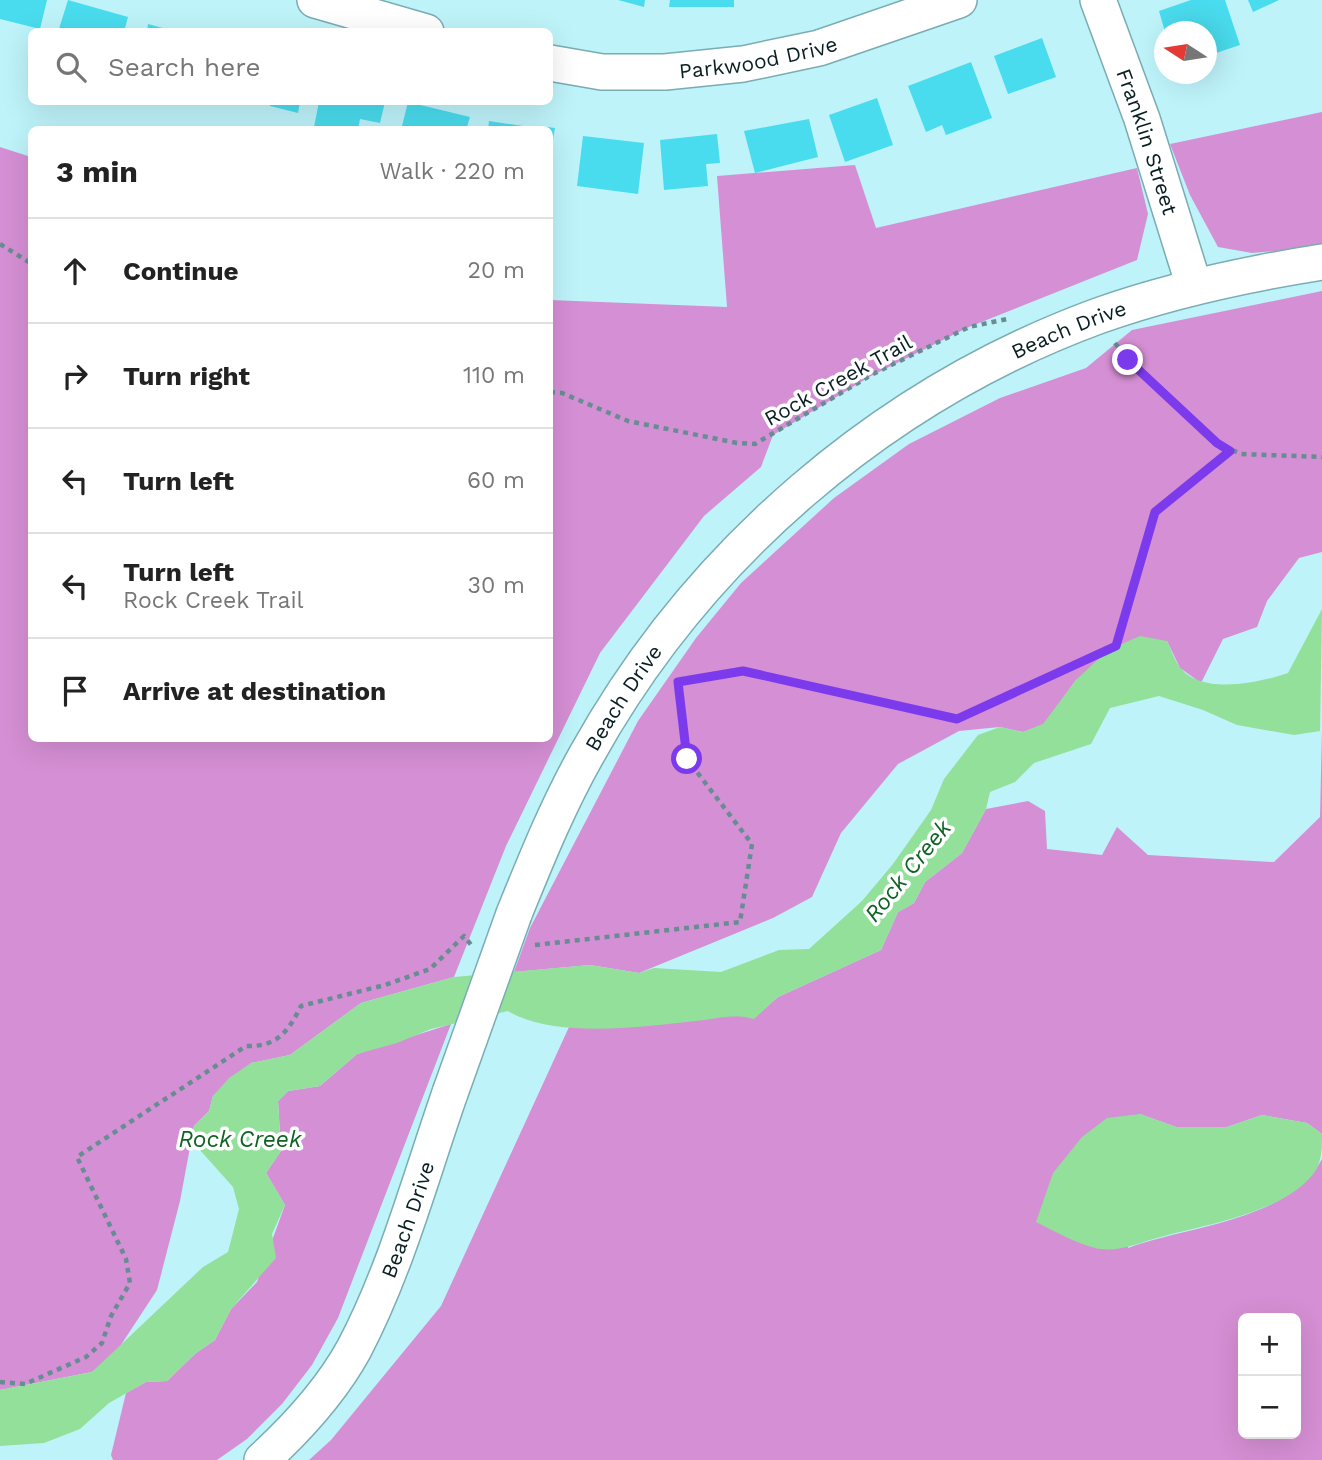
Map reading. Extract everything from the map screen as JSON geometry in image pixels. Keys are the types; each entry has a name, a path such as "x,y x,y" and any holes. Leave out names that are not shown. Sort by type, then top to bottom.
{"street":[{"path":"315,0 412,28"},
{"name":"Parkwood Drive","path":"553,64 602,72 665,72 743,64 820,48 959,0"},
{"name":"Franklin Street","path":"1098,0 1142,119 1194,286"},
{"name":"Beach Drive","path":"262,1460 310,1411 353,1350 384,1282 514,914 565,796 613,710 674,623 712,578 780,509 880,429 990,364 1100,316 1194,286 1322,262"}],"path":[{"path":"0,244 28,262"},
{"name":"Rock Creek Trail","path":"553,392 562,393 628,421 737,443 755,443 873,374 969,327 1012,319"},
{"path":"1113,341 1128,360 1217,443 1230,451 1241,454 1322,457"},
{"path":"528,946 740,922 752,845 687,759 678,682 743,671 957,719 1116,646 1155,512 1230,451"},
{"path":"0,1382 25,1384 86,1357 102,1343 111,1316 131,1283 126,1259 76,1157 246,1046 263,1046 289,1030 301,1006 385,985 430,969 464,936 476,950"}],"shaded area":[{"path":"1322,112 1322,247 1252,253 1218,247 1190,195 1170,144"},
{"path":"0,147 28,156 28,742 553,742 553,300 727,307 717,176 855,165 876,228 1137,168 1148,214 1137,260 969,327 871,376 773,435 761,467 704,516 600,653 506,846 454,977 361,1003 290,1055 251,1063 213,1096 209,1111 194,1126 180,1201 157,1290 117,1351 92,1372 0,1390"},
{"path":"1322,291 1322,552 1299,558 1267,601 1257,627 1223,639 1201,683 1180,668 1167,641 1076,680 1044,724 1023,732 1000,727 959,731 898,764 841,833 812,897 773,918 639,973 590,965 514,972 530,928 638,721 696,638 741,583 834,498 909,444 1000,398 1086,368 1132,330"},
{"path":"1322,729 1322,1134 1307,1123 1262,1115 1227,1127 1176,1127 1140,1114 1128,1248 1262,1209 1307,1180 1322,1159 1322,1460 309,1460 331,1440 441,1306 569,1027 644,1026 739,1014 754,1018 778,997 881,950 898,912 914,903 925,882 962,853 986,809 1028,801 1045,811 1047,849 1102,855 1117,827 1148,855 1274,862 1320,817"},
{"path":"451,1024 338,1318 312,1365 282,1404 247,1439 217,1460 113,1460 111,1455 126,1393 146,1382 167,1381 196,1353 215,1340 231,1309 257,1282 285,1205 266,1173 281,1151 278,1101 288,1091 320,1086 357,1054"}],"water":[{"name":"Rock Creek","path":"1322,609 1320,731 1294,735 1237,725 1203,710 1159,696 1110,708 1091,744 1034,763 1015,782 990,792 986,809 962,853 925,882 914,903 898,912 881,950 778,997 754,1019 732,1016 599,1029 549,1025 527,1020 508,1011 431,1029 397,1043 357,1054 320,1086 288,1091 278,1101 281,1151 266,1173 285,1205 272,1234 276,1258 231,1309 215,1340 196,1353 167,1381 146,1382 109,1403 80,1429 44,1443 0,1446 0,1390 92,1372 203,1267 228,1252 239,1209 233,1187 191,1140 194,1126 209,1111 213,1096 229,1078 251,1063 290,1055 361,1003 454,977 590,965 639,973 654,968 721,972 779,950 809,949 862,901 893,864 931,810 944,779 978,735 1000,727 1023,732 1043,724 1076,680 1108,650 1140,636 1167,641 1179,666 1201,681 1215,684 1246,683 1288,673"},
{"path":"1140,1114 1176,1127 1227,1127 1262,1115 1307,1123 1322,1134 1319,1162 1316,1170 1303,1185 1265,1207 1126,1247 1095,1248 1036,1222 1053,1173 1082,1137 1107,1118"}],"building":[{"path":"0,0 47,0 40,28 0,19"},
{"path":"68,0 128,17 125,28 59,28"},
{"path":"618,0 645,0 644,7"},
{"path":"670,0 734,0 734,7 669,7"},
{"path":"1191,0 1225,0 1240,45 1217,53 1217,21 1162,21 1159,11"},
{"path":"1248,0 1279,0 1253,12"},
{"path":"148,24 163,28 148,28"},
{"path":"1042,38 1056,77 1008,94 994,56"},
{"path":"971,62 992,118 946,135 942,125 926,132 908,86"},
{"path":"877,98 893,145 845,162 829,115"},
{"path":"270,105 299,105 298,113"},
{"path":"318,105 384,105 380,123 360,119 359,126 314,126"},
{"path":"407,105 420,105 470,117 467,126 402,126"},
{"path":"809,119 818,157 755,173 744,131"},
{"path":"489,121 523,126 488,126"},
{"path":"717,134 720,163 706,164 708,186 664,190 660,140"},
{"path":"583,136 644,143 638,194 577,186"}],"route":[{"path":"687,759 678,682 743,671 957,719 1116,646 1155,512 1230,451 1217,443 1128,360"}]}
